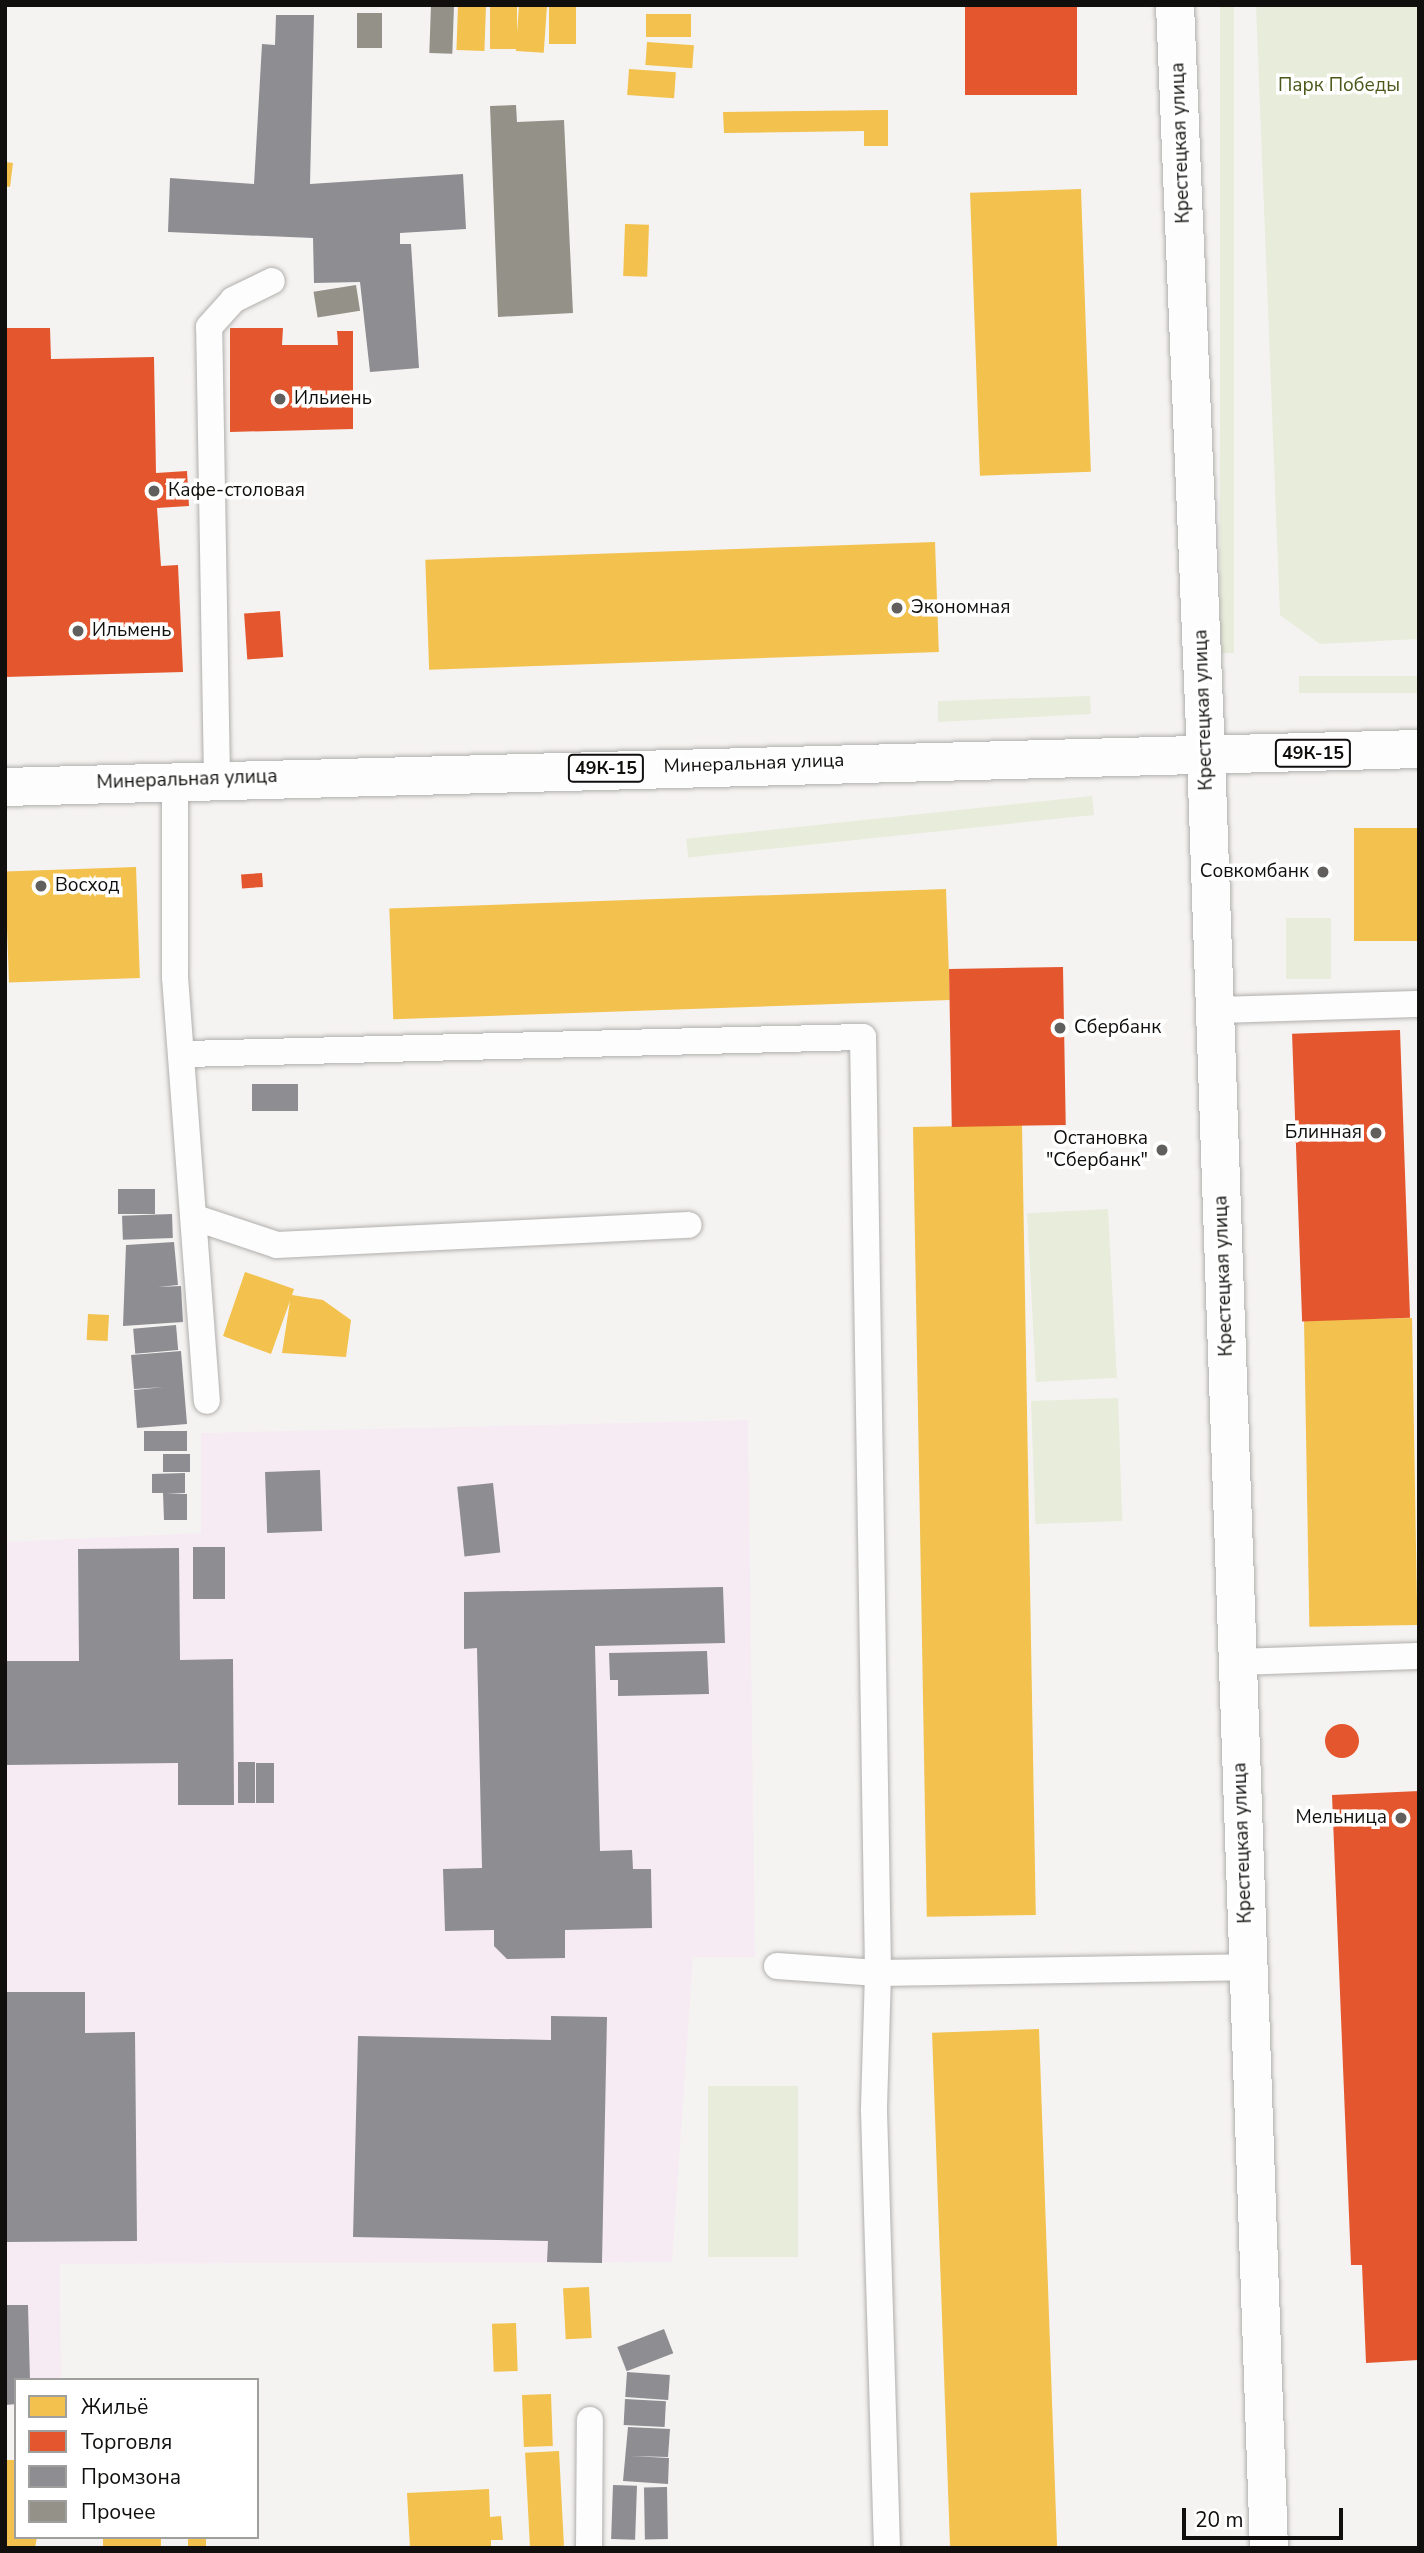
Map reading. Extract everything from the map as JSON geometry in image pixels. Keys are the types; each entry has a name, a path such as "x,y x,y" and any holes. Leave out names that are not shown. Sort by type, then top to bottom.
{"main road":[{"name":"Крестецкая улица","path":"1175,5 1216,1010 1235,1662 1269,2548"},
{"name":"Минеральная улица","path":"5,787 175,779 1419,749"}],"lane":[{"path":"217,778 209,327 233,300 272,281"},
{"path":"175,779 175,977 185,1054 207,1401"},
{"path":"1216,1010 1419,1004"},
{"path":"185,1054 863,1037 878,1973 874,2112 887,2548"},
{"path":"196,1218 277,1245 689,1225"},
{"path":"1235,1662 1419,1656"},
{"path":"777,1966 878,1973 1247,1967"},
{"path":"589,2548 590,2420"}],"shaded area":[{"path":"748,1420 755,1957 693,1957 672,2262 60,2264 61,2378 14,2378 14,2406 5,2406 5,1542 201,1533 201,1433"}],"green space":[{"path":"1220,5 1234,5 1234,653 1220,653"},
{"name":"Парк Победы","path":"1256,5 1419,5 1419,639 1320,644 1280,615"},
{"path":"1299,676 1419,676 1419,693 1299,693"},
{"path":"1090,696 1091,714 938,722 938,701"},
{"path":"1092,796 1094,815 688,858 686,839"},
{"path":"1286,918 1331,918 1331,979 1286,979"},
{"path":"1108,1209 1117,1378 1036,1382 1027,1213"},
{"path":"1118,1398 1122,1521 1035,1524 1031,1401"},
{"path":"708,2086 798,2086 798,2257 708,2257"}],"building: Жильё":[{"path":"458,5 486,6 484,51 456,50"},
{"path":"490,5 517,5 517,49 490,49"},
{"path":"519,5 547,7 544,53 516,51"},
{"path":"549,5 576,5 576,44 549,44"},
{"path":"646,14 691,14 691,37 646,37"},
{"path":"647,42 694,45 692,68 645,65"},
{"path":"629,69 676,72 674,98 627,95"},
{"path":"888,110 888,146 864,146 864,131 724,133 723,112"},
{"path":"5,162 13,163 10,187 5,186"},
{"path":"1081,189 1091,472 980,476 970,193"},
{"path":"625,224 649,225 647,277 623,276"},
{"path":"935,542 939,652 429,670 425,560"},
{"path":"1354,828 1419,828 1419,941 1354,941"},
{"path":"136,867 140,978 9,983 5,872"},
{"path":"946,889 950,1000 393,1019 389,908"},
{"path":"1022,1125 1036,1915 927,1917 913,1127"},
{"path":"245,1272 294,1289 292,1295 323,1300 351,1320 346,1357 282,1353 290,1301 271,1354 223,1336"},
{"path":"88,1314 109,1315 108,1341 87,1340"},
{"path":"1412,1318 1417,1625 1309,1627 1304,1320"},
{"path":"1039,2029 1057,2548 950,2548 932,2033"},
{"path":"589,2287 592,2338 566,2339 563,2288"},
{"path":"516,2323 518,2371 494,2372 492,2324"},
{"path":"551,2394 553,2446 524,2447 522,2395"},
{"path":"559,2451 564,2546 530,2548 525,2453"},
{"path":"5,2460 14,2460 14,2539 37,2539 35,2548 5,2548"},
{"path":"489,2489 490,2517 501,2516 503,2540 491,2540 491,2548 410,2548 407,2493"},
{"path":"103,2539 161,2539 161,2548 103,2548"},
{"path":"188,2539 206,2539 206,2548 188,2548"}],"building: Торговля":[{"path":"965,5 1077,5 1077,95 965,95"},
{"path":"5,328 50,328 51,359 154,357 156,473 187,471 189,506 157,508 161,566 178,565 183,672 5,677"},
{"path":"230,328 283,328 282,345 338,345 337,331 353,331 353,429 230,432"},
{"path":"280,611 283,657 247,659 244,614"},
{"path":"262,873 263,887 242,888 241,874"},
{"path":"1063,967 1066,1125 952,1127 949,969"},
{"path":"1400,1030 1410,1318 1302,1322 1292,1034"},
{"path":"1342,1724 1354,1729 1359,1741 1354,1753 1342,1758 1330,1753 1325,1741 1330,1729"},
{"path":"1419,1791 1419,2360 1366,2363 1362,2265 1351,2265 1332,1795"}],"building: Промзона":[{"path":"276,15 314,15 310,184 463,174 466,229 400,233 400,244 411,244 419,368 370,372 360,282 314,283 313,238 168,232 170,178 254,184 262,44 275,45"},
{"path":"252,1084 298,1084 298,1111 252,1111"},
{"path":"118,1189 155,1189 155,1214 118,1214"},
{"path":"172,1214 173,1238 123,1240 122,1216"},
{"path":"174,1242 178,1285 158,1287 181,1286 183,1322 123,1326 126,1245"},
{"path":"176,1325 178,1350 135,1354 133,1329"},
{"path":"181,1351 187,1424 137,1428 134,1390 164,1387 134,1389 131,1355"},
{"path":"144,1431 187,1431 187,1451 144,1451"},
{"path":"163,1454 190,1454 190,1472 163,1472"},
{"path":"320,1470 322,1531 267,1533 265,1472"},
{"path":"185,1473 185,1493 166,1494 187,1494 187,1520 164,1520 163,1493 152,1493 152,1474"},
{"path":"493,1483 500,1553 465,1556 457,1487"},
{"path":"193,1547 225,1547 225,1599 193,1599"},
{"path":"179,1548 180,1660 233,1659 234,1805 178,1805 178,1763 5,1765 5,1661 79,1661 78,1549"},
{"path":"723,1587 725,1643 595,1646 600,1851 632,1850 633,1869 651,1869 652,1928 565,1930 565,1958 507,1959 494,1946 494,1930 445,1931 443,1869 482,1868 477,1648 464,1649 464,1592"},
{"path":"707,1651 709,1694 618,1696 618,1680 610,1680 609,1653"},
{"path":"238,1762 255,1762 255,1803 238,1803"},
{"path":"256,1763 274,1763 274,1803 256,1803"},
{"path":"5,1992 85,1992 85,2033 135,2032 137,2241 5,2242"},
{"path":"551,2016 607,2017 602,2263 547,2262 548,2241 353,2237 358,2036 551,2040"},
{"path":"5,2305 28,2305 30,2378 14,2378 14,2404 5,2405"},
{"path":"664,2329 673,2353 627,2371 617,2347"},
{"path":"627,2372 670,2375 668,2400 625,2397"},
{"path":"625,2399 666,2401 665,2427 624,2425"},
{"path":"628,2427 670,2429 668,2457 630,2456 669,2458 668,2484 623,2481"},
{"path":"613,2485 637,2486 635,2540 611,2539"},
{"path":"644,2487 667,2487 668,2539 645,2539"}],"building: Прочее":[{"path":"431,5 454,6 452,54 429,53"},
{"path":"357,13 382,13 382,48 357,48"},
{"path":"516,105 517,122 564,120 573,313 498,317 490,106"},
{"path":"356,285 360,311 318,317 314,292"}],"place":[{"name":"Ильиень","path":"280,399"},
{"name":"Кафе-столовая","path":"154,491"},
{"name":"Экономная","path":"897,608"},
{"name":"Ильмень","path":"78,631"},
{"name":"Совкомбанк","path":"1323,872"},
{"name":"Восход","path":"41,886"},
{"name":"Сбербанк","path":"1060,1028"},
{"name":"Блинная","path":"1376,1133"},
{"name":"Остановка \"Сбербанк\"","path":"1162,1150"},
{"name":"Мельница","path":"1401,1818"}]}
